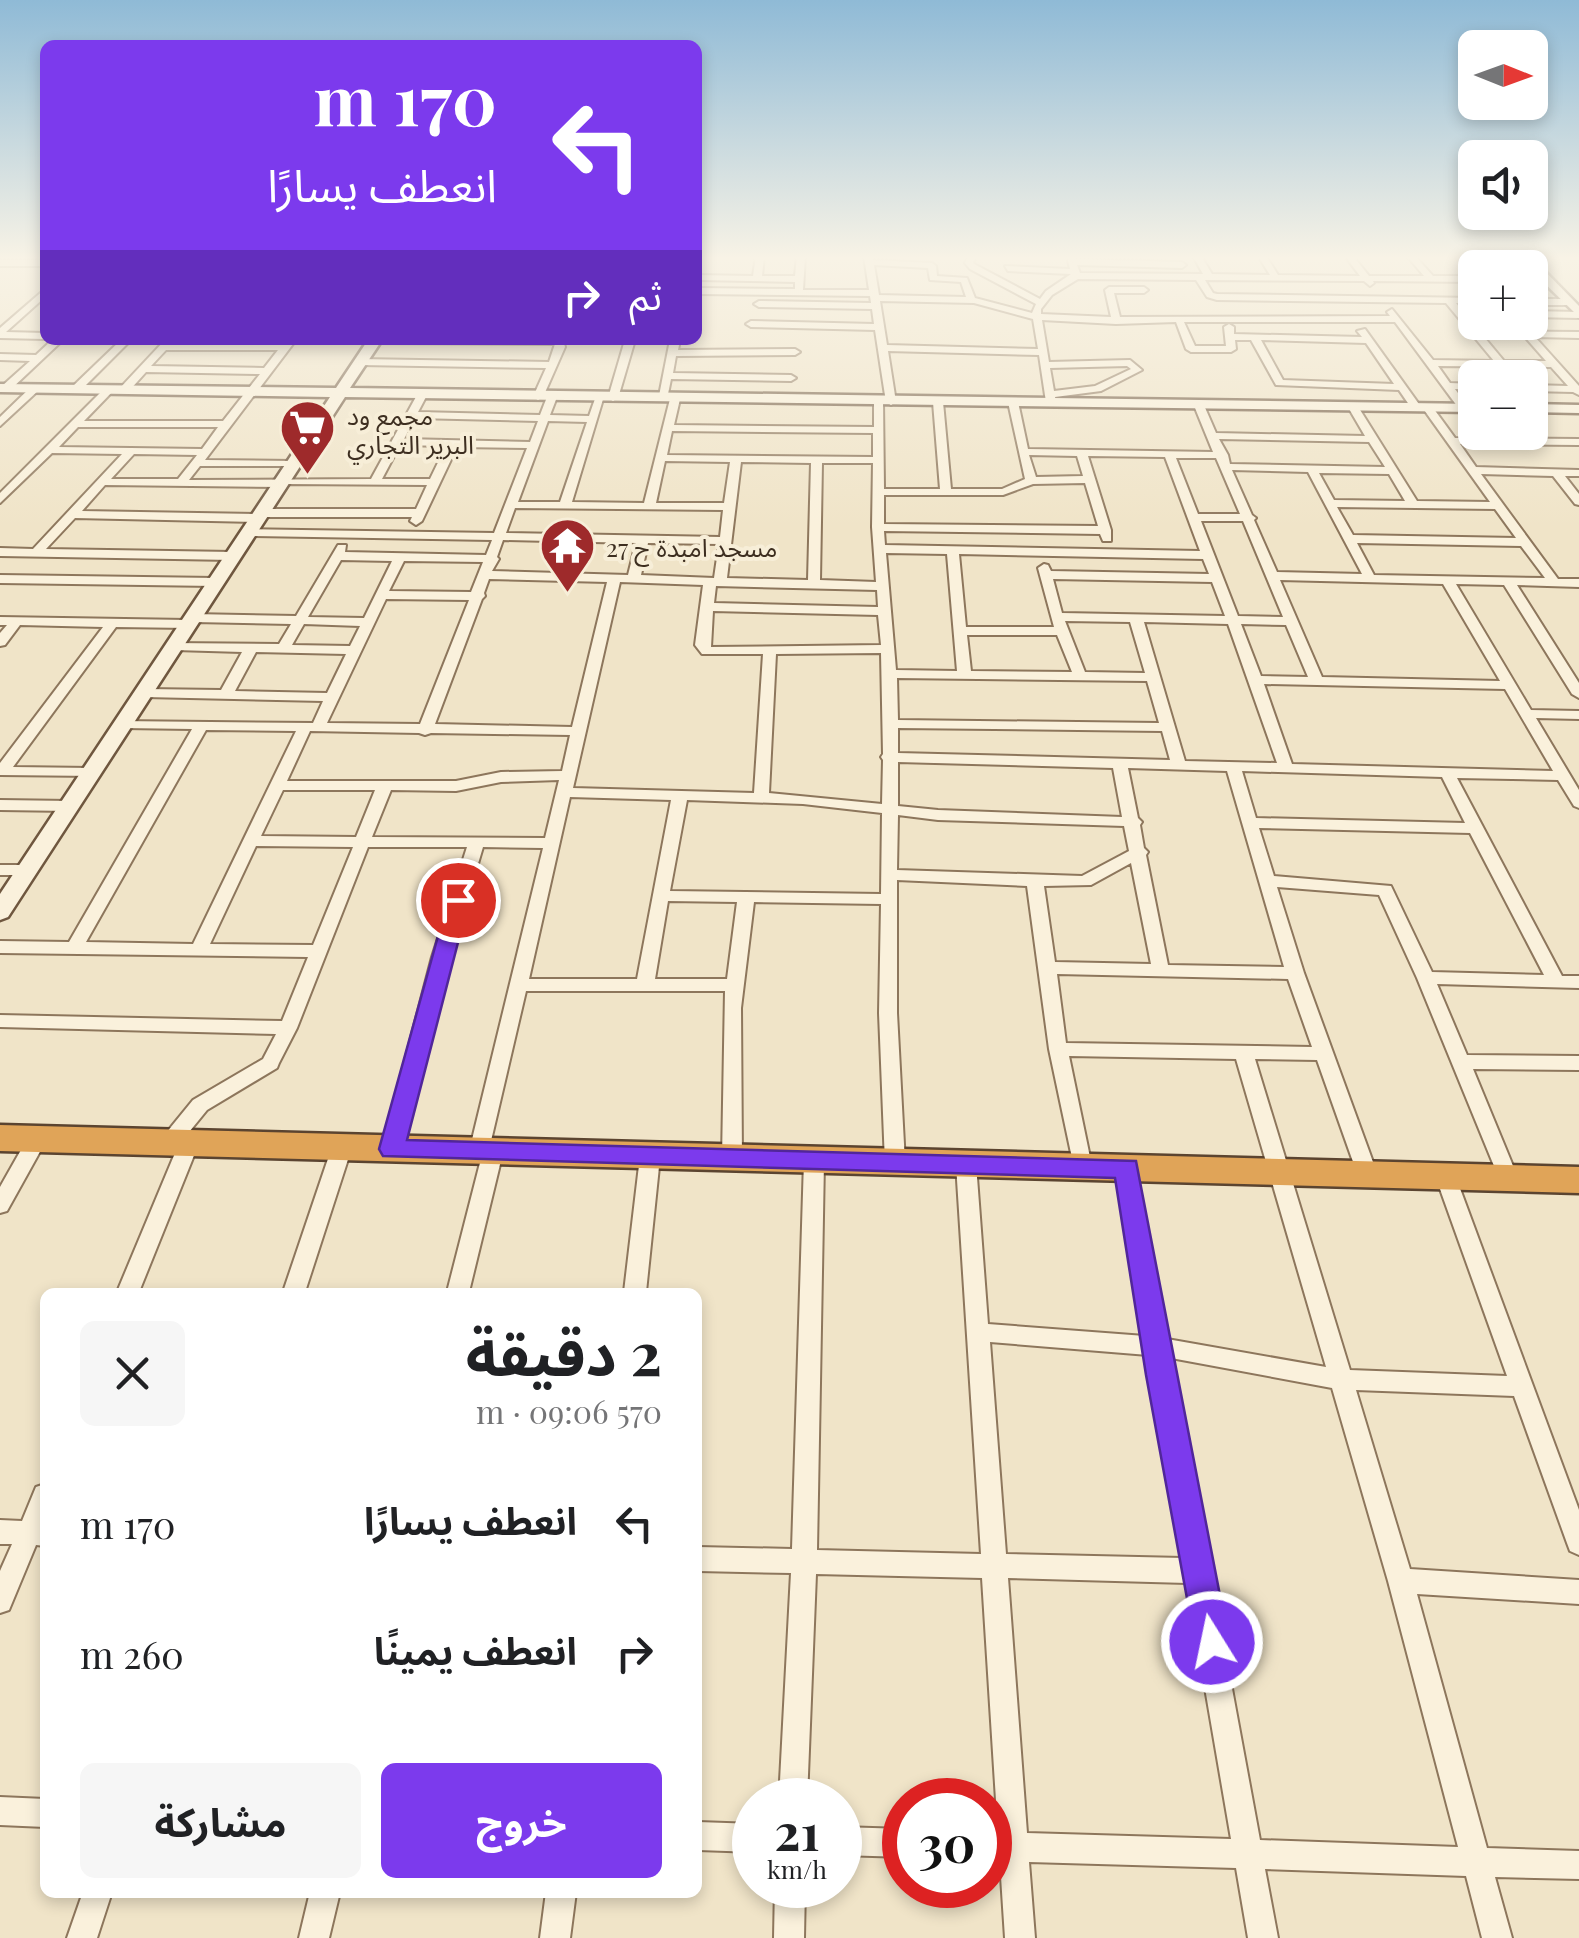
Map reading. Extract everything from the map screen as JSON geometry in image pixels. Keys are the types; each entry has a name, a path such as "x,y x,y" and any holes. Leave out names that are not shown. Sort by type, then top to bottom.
{"highway":[{"path":"0,1138 1579,1180"}],"street":[{"path":"3,388 51,346"},
{"path":"76,389 120,346"},
{"path":"181,482 286,346"},
{"path":"0,912 371,346"},
{"path":"426,731 545,418 545,397 558,346"},
{"path":"565,505 593,419 627,346"},
{"path":"650,506 668,428 667,376 674,346"},
{"path":"750,352 751,346"},
{"path":"788,400 795,346"},
{"path":"1042,346 1050,399"},
{"path":"1189,346 1197,351 1229,350 1230,346"},
{"path":"1259,346 1280,383 1401,387"},
{"path":"1373,346 1401,387 1473,470 1554,582"},
{"path":"1418,346 1458,396"},
{"path":"1538,346 1578,402"},
{"path":"142,354 164,347"},
{"path":"0,500 76,424 144,369 164,347"},
{"path":"895,1162 888,1013 891,674 878,527 879,430 885,402 882,348 1043,352"},
{"path":"672,353 794,352"},
{"path":"112,354 127,354"},
{"path":"0,358 38,358"},
{"path":"360,362 552,365"},
{"path":"1045,365 1130,363 1138,370 1095,390 1050,399"},
{"path":"1430,363 1458,363"},
{"path":"1548,364 1554,364"},
{"path":"144,369 266,371"},
{"path":"667,376 791,378"},
{"path":"1327,386 1373,440 1413,504"},
{"path":"1448,386 1458,386"},
{"path":"3,388 885,402 1050,399 1458,408"},
{"path":"1,421 35,389"},
{"path":"1548,393 1578,402"},
{"path":"375,482 422,395"},
{"path":"938,402 946,494"},
{"path":"1012,402 1031,481"},
{"path":"1548,406 1578,402"},
{"path":"1198,403 1317,681"},
{"path":"412,415 593,419"},
{"path":"76,424 227,424"},
{"path":"668,428 879,430"},
{"path":"1214,436 1373,440"},
{"path":"1322,439 1329,451"},
{"path":"1450,441 1579,442"},
{"path":"398,442 535,445"},
{"path":"410,535 454,443"},
{"path":"49,450 204,452"},
{"path":"36,553 131,451"},
{"path":"1023,452 1168,454 1312,470 1392,471"},
{"path":"1082,453 1110,553"},
{"path":"1168,454 1256,680 1286,769"},
{"path":"662,458 878,460"},
{"path":"736,458 727,541 706,607 704,649 888,649"},
{"path":"814,585 817,459"},
{"path":"195,464 286,476 434,482"},
{"path":"1312,470 1370,578"},
{"path":"1473,470 1579,472"},
{"path":"1556,472 1579,502"},
{"path":"0,475 24,475"},
{"path":"102,482 286,476"},
{"path":"878,492 1002,492 1031,481 1090,479"},
{"path":"1330,503 1498,506"},
{"path":"514,505 730,506"},
{"path":"72,514 255,521 420,513"},
{"path":"1193,517 1250,518"},
{"path":"255,521 349,534 727,541"},
{"path":"878,527 1105,530"},
{"path":"284,649 349,534"},
{"path":"1348,538 1524,542"},
{"path":"633,581 643,540"},
{"path":"881,549 1208,555"},
{"path":"953,550 964,674"},
{"path":"1040,551 1059,624 1080,676"},
{"path":"0,552 232,556"},
{"path":"338,556 493,559"},
{"path":"199,948 278,784 332,697 398,558"},
{"path":"487,575 884,586"},
{"path":"1046,576 1216,578"},
{"path":"1272,576 1579,583"},
{"path":"0,579 216,582"},
{"path":"459,1288 517,984 614,580"},
{"path":"1448,580 1579,803"},
{"path":"1508,581 1579,694"},
{"path":"380,595 479,596"},
{"path":"706,607 886,610"},
{"path":"960,631 1136,619 1291,621"},
{"path":"1136,619 1179,766"},
{"path":"0,621 367,622"},
{"path":"0,642 17,621"},
{"path":"1,771 113,622"},
{"path":"174,646 354,650"},
{"path":"226,694 251,648"},
{"path":"761,797 770,650"},
{"path":"891,674 1152,677"},
{"path":"1256,680 1508,685"},
{"path":"144,693 332,697"},
{"path":"1525,714 1579,715"},
{"path":"123,724 577,731"},
{"path":"889,724 1166,726"},
{"path":"74,949 201,726"},
{"path":"888,757 1562,776"},
{"path":"1120,765 1161,972"},
{"path":"1233,767 1295,974 1367,1173"},
{"path":"1,771 91,773"},
{"path":"1447,773 1556,981"},
{"path":"278,784 456,786 501,777 680,794 828,801 892,812 1134,822"},
{"path":"129,1288 179,1143 200,1105 262,1070 274,1058 384,785"},
{"path":"645,983 680,794"},
{"path":"0,805 70,806"},
{"path":"1250,823 1476,828"},
{"path":"251,841 550,844"},
{"path":"392,1149 441,958 476,843"},
{"path":"891,875 1084,881 1140,852"},
{"path":"0,870 27,870"},
{"path":"1268,881 1385,890 1463,1062 1508,1178"},
{"path":"1036,882 1058,1049 1082,1167"},
{"path":"664,896 890,899"},
{"path":"732,1159 734,986 746,897"},
{"path":"0,948 318,950"},
{"path":"1046,968 1295,974"},
{"path":"1426,978 1579,982"},
{"path":"517,984 734,986"},
{"path":"0,1021 288,1028"},
{"path":"1058,1049 1324,1054"},
{"path":"1244,1053 1401,1582 1497,1938"},
{"path":"1463,1062 1579,1063"},
{"path":"0,1204 37,1139"},
{"path":"295,1288 342,1147"},
{"path":"635,1288 650,1157"},
{"path":"795,1778 814,1160"},
{"path":"966,1164 996,1566 1001,1778"},
{"path":"1126,1168 1262,1938"},
{"path":"1445,1175 1579,1543"},
{"path":"976,1332 1155,1346 1343,1380 1522,1386"},
{"path":"0,1532 37,1533 0,1601"},
{"path":"702,1560 1200,1571"},
{"path":"1401,1582 1579,1592"},
{"path":"0,1812 40,1813"},
{"path":"702,1836 732,1837"},
{"path":"1012,1846 1579,1865"},
{"path":"1012,1897 1020,1938"},
{"path":"82,1938 96,1898"},
{"path":"314,1938 324,1898"},
{"path":"555,1938 560,1898"},
{"path":"788,1938 789,1908"}],"place":[{"name":"مجمع ود البرير التجاري","path":"308,477"},
{"name":"مسجد امبدة ح 27","path":"567,595"}],"route":[{"path":"458,900 392,1149 1126,1168 1160,1375 1212,1642"}]}
